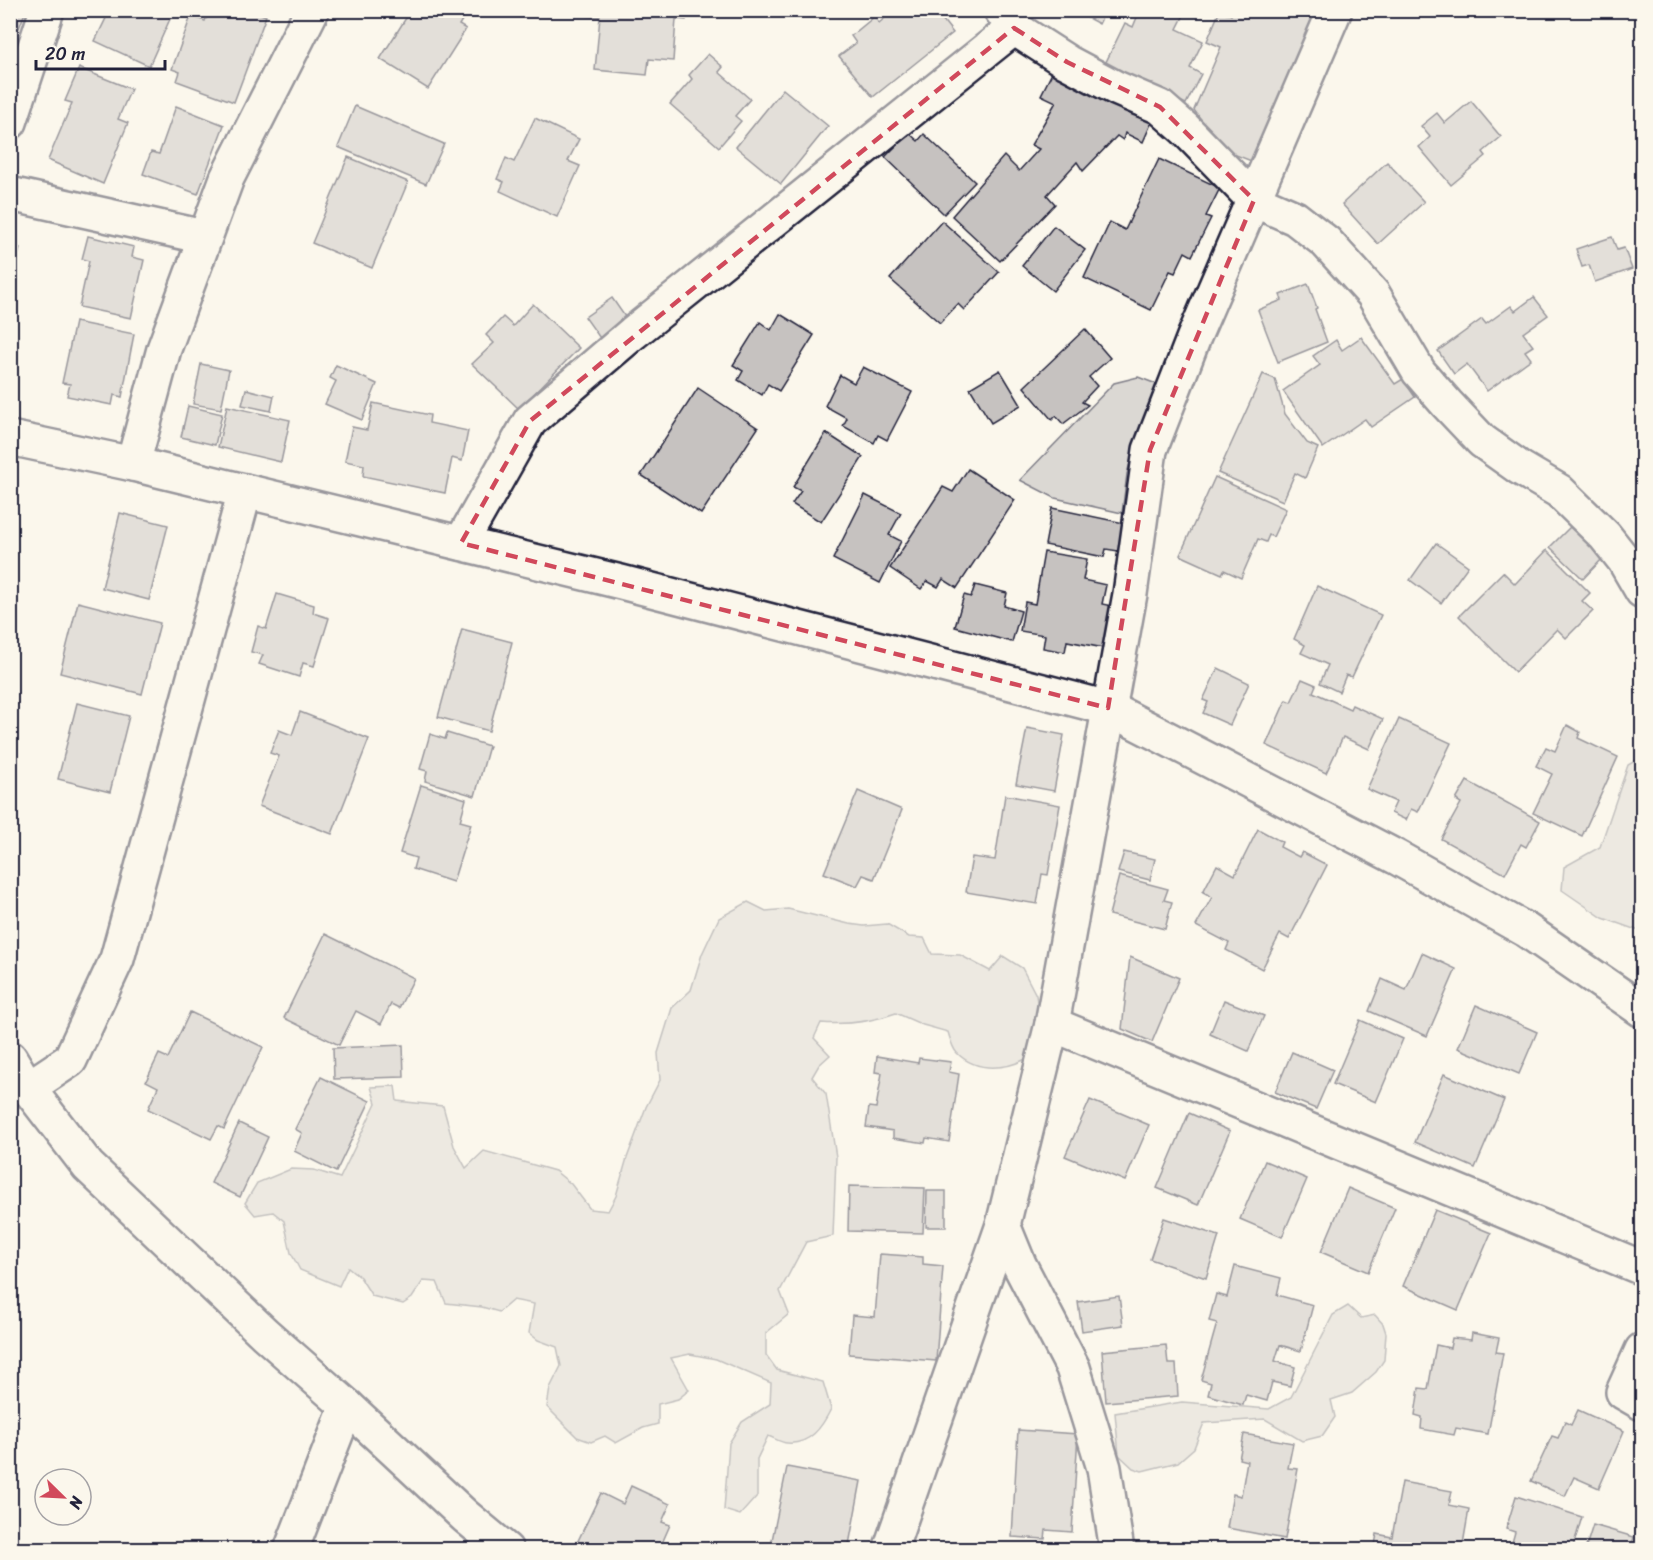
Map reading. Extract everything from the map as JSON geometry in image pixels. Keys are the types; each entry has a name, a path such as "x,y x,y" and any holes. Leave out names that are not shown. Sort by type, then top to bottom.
{"street":[{"path":"10,122 47,10"},
{"path":"133,464 165,349 227,178 312,10"},
{"path":"890,1550 1003,1225 1052,1024 1130,594 1150,450 1194,337 1335,10"},
{"path":"460,543 530,421 1008,19 1067,62 1116,88 1160,107 1185,129 1254,200 1295,218 1326,242 1373,294 1419,372 1482,441 1520,468 1559,491 1605,536 1633,550 1642,591"},
{"path":"10,194 204,237"},
{"path":"10,438 133,464 621,582 1108,708 1426,874 1526,930 1642,1010"},
{"path":"28,1088 70,1060 117,958 245,491"},
{"path":"1052,1024 1642,1268"},
{"path":"10,1058 28,1088 88,1166 265,1334 347,1406 465,1516 506,1550"},
{"path":"1003,1225 1019,1264 1073,1368 1104,1468 1117,1550"},
{"path":"1642,1350 1623,1392 1642,1403"},
{"path":"291,1550 347,1406"}],"highlighted area":[{"path":"1014,28 1067,62 1160,107 1254,200 1150,450 1108,708 461,543 530,421"}],"shaded area":[{"path":"1138,377 1159,385 1138,432 1127,474 1122,513 1055,498 1020,480 1114,383"},
{"path":"1642,757 1642,932 1603,918 1562,890 1564,867 1600,847 1628,765"},
{"path":"748,902 766,911 788,909 864,926 887,924 909,937 924,938 932,954 960,955 990,971 1003,956 1022,968 1036,995 1040,1023 1031,1056 1013,1064 993,1067 974,1064 965,1059 955,1051 948,1032 923,1025 896,1013 859,1022 821,1023 814,1038 830,1055 819,1065 812,1077 826,1094 836,1157 833,1236 806,1242 780,1291 789,1314 766,1333 766,1355 777,1370 823,1382 831,1409 814,1434 802,1441 785,1443 768,1436 757,1459 757,1496 740,1515 724,1510 729,1443 742,1422 770,1404 771,1383 716,1359 690,1354 671,1358 689,1390 678,1399 658,1404 658,1424 643,1428 616,1443 605,1436 591,1442 577,1437 547,1407 550,1388 561,1366 557,1347 538,1340 529,1333 534,1304 513,1300 499,1312 482,1307 446,1303 437,1282 423,1281 412,1298 403,1304 372,1296 360,1277 348,1267 339,1286 300,1270 291,1253 284,1221 273,1212 255,1215 245,1203 257,1183 291,1169 314,1170 340,1178 376,1103 371,1087 395,1086 397,1101 443,1106 454,1146 466,1168 484,1151 555,1171 571,1184 590,1209 608,1211 616,1196 646,1107 660,1080 658,1053 672,1008 691,990 702,954 719,918"},
{"path":"1348,1306 1361,1318 1375,1315 1383,1324 1386,1333 1384,1360 1376,1372 1352,1393 1331,1400 1335,1417 1322,1436 1302,1441 1265,1419 1204,1423 1194,1448 1178,1462 1142,1471 1133,1468 1119,1455 1115,1413 1182,1402 1269,1409 1291,1397 1333,1315"}],"building":[{"path":"10,10 26,10 19,28 10,24"},
{"path":"110,10 174,10 149,66 95,41"},
{"path":"209,10 250,10 266,16 234,102 177,81 180,72 172,69 191,16 205,21"},
{"path":"411,10 468,10 459,25 466,29 428,89 380,59"},
{"path":"588,10 687,10 686,20 676,19 673,61 649,59 647,75 595,70 600,17 588,16"},
{"path":"894,10 935,10 953,33 873,97 839,56 856,43 851,36 874,17 879,23"},
{"path":"1073,10 1106,10 1099,24"},
{"path":"1140,10 1176,10 1184,15 1177,29 1203,41 1190,68 1201,74 1186,104 1105,64 1125,23 1133,27"},
{"path":"1220,10 1231,15 1233,10 1299,10 1313,17 1274,110 1259,164 1223,150 1194,110 1221,47 1207,41"},
{"path":"708,54 723,67 719,72 750,99 735,116 741,121 719,147 670,104 692,79 689,75"},
{"path":"79,68 131,89 118,119 128,123 103,184 48,160 72,103 65,101"},
{"path":"1054,69 1154,117 1143,142 1125,133 1123,140 1117,136 1083,171 1077,162 1047,195 1055,204 1000,261 952,216 1004,156 1019,171 1039,149 1031,145 1056,102 1041,95"},
{"path":"783,89 828,126 781,184 736,147"},
{"path":"1471,101 1501,137 1483,152 1486,156 1451,185 1419,147 1430,137 1421,126 1437,113 1445,123"},
{"path":"176,106 224,125 198,194 143,174 151,152 159,154"},
{"path":"355,106 444,144 426,184 338,147"},
{"path":"535,118 579,139 568,161 580,166 557,217 500,191 504,182 497,179 506,158 514,162"},
{"path":"909,133 918,141 924,134 975,182 944,214 885,157"},
{"path":"348,157 408,182 372,268 312,243"},
{"path":"1159,159 1220,188 1206,216 1211,218 1192,256 1185,252 1175,273 1170,271 1151,310 1084,278 1110,222 1125,230"},
{"path":"1387,162 1424,202 1378,244 1342,204"},
{"path":"942,221 999,272 964,310 958,304 940,323 890,279"},
{"path":"1054,226 1085,250 1053,291 1022,266"},
{"path":"88,236 134,247 132,257 144,260 131,318 79,307 89,261 82,259"},
{"path":"1612,237 1617,250 1624,248 1632,269 1595,282 1589,265 1582,267 1576,249"},
{"path":"10,246 20,248 15,268 10,267"},
{"path":"1308,284 1327,342 1278,362 1258,310 1282,300 1280,295"},
{"path":"1534,297 1548,315 1523,333 1533,346 1525,351 1531,359 1487,391 1467,364 1454,374 1438,351 1482,319 1486,324 1511,306 1515,311"},
{"path":"612,298 628,321 602,341 585,317"},
{"path":"533,304 579,348 519,409 472,364 494,343 486,335 503,317 513,326"},
{"path":"780,314 814,335 779,391 768,384 762,395 738,380 743,371 733,365 760,322 771,330"},
{"path":"75,322 134,334 122,397 114,395 112,405 67,396 70,384 62,383"},
{"path":"1085,329 1110,358 1089,377 1097,386 1082,402 1088,405 1063,424 1056,416 1052,420 1024,387"},
{"path":"1361,337 1395,384 1403,379 1415,397 1371,427 1365,419 1323,448 1283,391 1320,365 1313,356 1336,340 1342,350"},
{"path":"201,364 229,370 221,409 193,404"},
{"path":"336,365 377,384 362,420 325,404 336,381 330,378"},
{"path":"863,367 912,392 887,440 878,435 874,443 843,426 847,418 825,406 840,375 854,383"},
{"path":"1000,370 1021,405 991,423 970,388"},
{"path":"1263,374 1275,379 1285,414 1307,443 1318,448 1305,478 1295,473 1283,501 1218,473"},
{"path":"698,388 758,428 701,514 641,475"},
{"path":"246,389 274,396 271,411 242,405"},
{"path":"373,403 430,415 429,423 468,431 462,461 452,458 445,493 363,476 364,465 345,461 352,427 367,430"},
{"path":"188,406 222,414 215,445 181,437"},
{"path":"227,406 290,420 281,462 218,447"},
{"path":"826,433 863,457 821,522 792,504 801,491 793,487"},
{"path":"968,469 1015,500 957,588 943,579 938,587 927,581 921,589 890,568 943,487 953,492"},
{"path":"1215,477 1286,509 1273,537 1269,535 1266,542 1258,539 1241,578 1224,570 1222,574 1180,555"},
{"path":"865,495 901,513 889,535 901,541 880,583 833,559"},
{"path":"1052,508 1124,523 1118,551 1106,549 1104,557 1045,545"},
{"path":"120,513 168,525 149,600 102,588"},
{"path":"1570,527 1603,558 1583,579 1550,547"},
{"path":"1436,543 1468,566 1441,603 1410,580"},
{"path":"1547,550 1590,593 1582,601 1593,611 1566,638 1557,629 1515,672 1459,616 1503,572 1515,584"},
{"path":"1044,552 1087,559 1083,580 1106,585 1102,604 1112,606 1104,648 1067,641 1065,652 1043,648 1045,635 1020,631 1025,602 1035,604"},
{"path":"975,585 1007,593 1004,606 1021,611 1012,642 955,627 964,595 971,597"},
{"path":"1317,586 1381,615 1352,677 1346,675 1339,692 1320,683 1328,665 1301,653 1305,645 1294,639"},
{"path":"277,594 314,605 313,613 329,618 314,666 303,663 299,677 259,664 263,655 251,652 258,626 266,629"},
{"path":"78,602 160,623 142,694 60,673"},
{"path":"462,629 512,642 489,731 438,717"},
{"path":"1218,668 1249,683 1230,725 1203,713 1208,702 1203,700"},
{"path":"1302,679 1316,685 1313,692 1350,709 1352,705 1383,719 1369,749 1343,737 1326,773 1266,745 1286,700 1291,702"},
{"path":"77,703 129,716 110,792 58,779"},
{"path":"300,712 369,739 332,834 259,806 279,756 270,753 279,730 292,735"},
{"path":"1399,719 1451,743 1418,812 1411,809 1406,820 1391,813 1396,802 1367,789"},
{"path":"1567,725 1580,732 1578,738 1618,757 1582,836 1533,813 1552,774 1536,766 1546,747 1555,751"},
{"path":"1027,728 1064,735 1054,791 1016,784"},
{"path":"447,733 489,746 475,796 425,781 427,771 420,769 430,734 445,739"},
{"path":"1467,781 1540,821 1526,847 1521,844 1505,874 1441,839 1461,803 1456,800"},
{"path":"421,785 466,799 460,821 471,824 453,882 413,869 416,858 400,853"},
{"path":"858,791 902,810 874,879 863,875 857,886 824,873"},
{"path":"1005,795 1060,805 1048,875 1042,874 1037,904 966,892 972,857 995,860"},
{"path":"1258,829 1282,842 1280,847 1299,857 1302,852 1327,865 1289,939 1280,934 1262,969 1226,950 1229,943 1196,926 1212,897 1203,892 1217,865 1235,875"},
{"path":"1124,852 1155,859 1150,880 1118,872"},
{"path":"1119,876 1168,889 1164,900 1172,902 1165,929 1109,915"},
{"path":"325,934 414,978 399,1008 391,1004 381,1024 356,1011 339,1045 284,1018"},
{"path":"1422,953 1456,969 1427,1036 1369,1011 1382,979 1406,990"},
{"path":"1130,957 1179,978 1152,1042 1122,1029"},
{"path":"1224,1000 1264,1016 1248,1051 1210,1034"},
{"path":"1476,1005 1537,1032 1519,1074 1458,1048"},
{"path":"190,1012 263,1047 224,1129 218,1126 211,1139 148,1109 158,1087 146,1081 159,1054 168,1058"},
{"path":"1360,1020 1403,1039 1376,1102 1333,1084"},
{"path":"403,1045 404,1077 334,1079 333,1048"},
{"path":"1292,1052 1333,1070 1316,1109 1275,1092"},
{"path":"877,1056 918,1063 919,1058 951,1062 949,1072 959,1074 949,1142 926,1138 925,1143 893,1138 893,1131 866,1127 869,1107 876,1108 882,1073 875,1072"},
{"path":"1444,1074 1504,1100 1475,1168 1415,1142"},
{"path":"321,1077 370,1101 336,1172 294,1151 302,1133 295,1129"},
{"path":"1090,1100 1149,1125 1125,1181 1065,1156"},
{"path":"1189,1113 1230,1131 1198,1205 1157,1188"},
{"path":"239,1123 268,1137 240,1197 211,1183"},
{"path":"1265,1161 1307,1179 1282,1237 1240,1219"},
{"path":"849,1186 925,1188 923,1233 848,1231"},
{"path":"1348,1188 1395,1208 1368,1272 1321,1252"},
{"path":"927,1191 946,1191 946,1227 926,1227"},
{"path":"1435,1210 1491,1233 1458,1310 1403,1286"},
{"path":"1164,1218 1219,1236 1206,1278 1150,1259"},
{"path":"880,1254 923,1257 923,1264 943,1266 936,1361 849,1354 852,1315 875,1317"},
{"path":"1235,1266 1281,1278 1277,1295 1313,1305 1301,1351 1280,1345 1275,1361 1295,1367 1290,1386 1272,1382 1267,1401 1246,1395 1243,1405 1208,1395 1211,1383 1201,1380 1217,1323 1209,1321 1216,1294 1227,1297"},
{"path":"1119,1296 1123,1325 1082,1331 1078,1302"},
{"path":"1472,1333 1499,1338 1496,1352 1503,1353 1488,1434 1456,1428 1454,1435 1421,1429 1422,1417 1415,1415 1419,1388 1428,1389 1436,1345 1450,1348 1452,1338 1471,1340"},
{"path":"1166,1345 1168,1364 1176,1364 1178,1396 1106,1402 1102,1351"},
{"path":"1578,1410 1624,1431 1599,1488 1574,1477 1565,1496 1531,1481 1552,1436 1558,1438 1565,1422 1571,1425"},
{"path":"1018,1430 1078,1434 1072,1532 1046,1530 1045,1539 1012,1537"},
{"path":"1244,1434 1293,1443 1288,1468 1298,1469 1285,1539 1227,1528 1233,1494 1241,1496 1247,1461 1239,1459"},
{"path":"787,1467 861,1481 848,1550 770,1550"},
{"path":"1402,1482 1452,1491 1449,1505 1469,1509 1462,1550 1374,1550 1377,1534 1392,1537"},
{"path":"631,1486 670,1504 662,1522 670,1525 659,1550 574,1549 601,1493 623,1504"},
{"path":"1516,1496 1582,1517 1572,1550 1510,1550 1515,1532 1506,1529"},
{"path":"1593,1525 1634,1537 1632,1544 1642,1550 1585,1550"}]}
